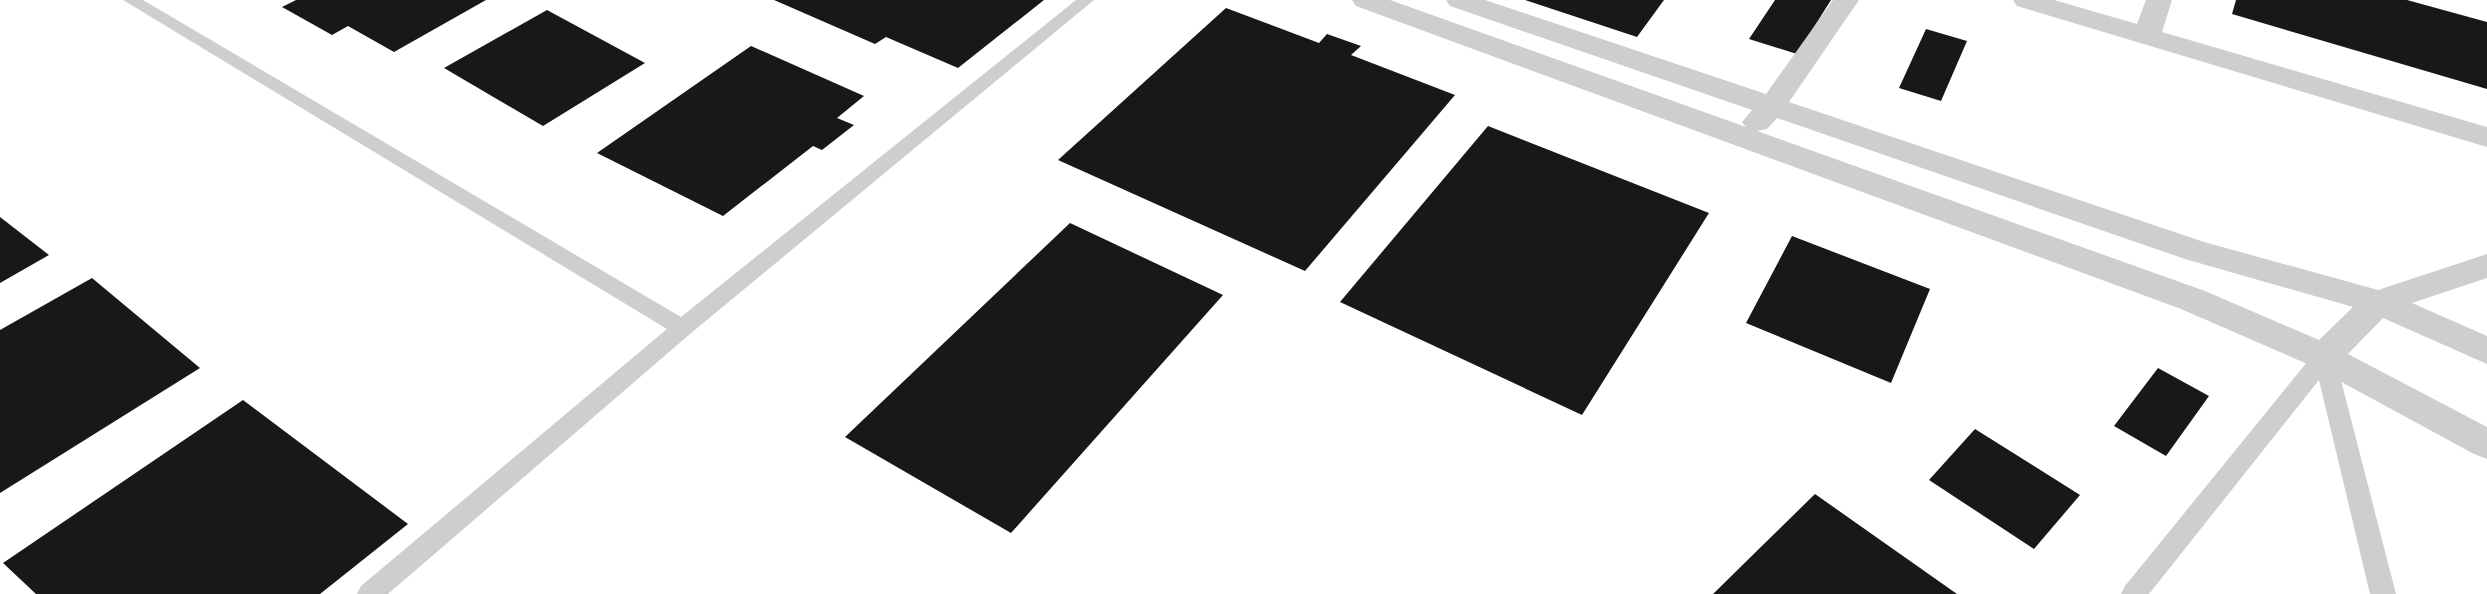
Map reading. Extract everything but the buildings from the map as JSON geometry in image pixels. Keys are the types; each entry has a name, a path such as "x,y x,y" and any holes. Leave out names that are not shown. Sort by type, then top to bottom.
{"street":[{"path":"1365,0 2193,300 2325,357 2487,444"},
{"path":"1460,0 2196,251 2378,302 2487,351"},
{"path":"1744,137 1772,106 1846,0"},
{"path":"2026,0 2487,137"},
{"path":"2147,36 2159,0"},
{"path":"2325,357 2378,302 2487,266"}],"lane":[{"path":"131,0 682,328"},
{"path":"370,594 682,328 1086,0"},
{"path":"2134,594 2325,357"},
{"path":"2325,357 2383,594"}]}
